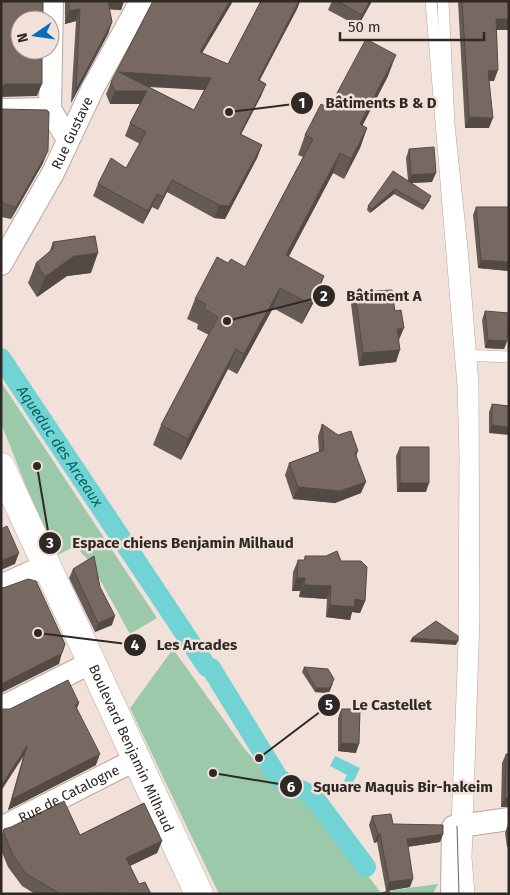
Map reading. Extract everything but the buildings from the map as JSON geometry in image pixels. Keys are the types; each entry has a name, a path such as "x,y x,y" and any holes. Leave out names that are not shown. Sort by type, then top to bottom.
{"street":[{"path":"52,1 50,109 68,140"},
{"name":"Rue Gustave","path":"6,256 53,173 93,88 141,1"},
{"path":"1,110 50,109"},
{"name":"Boulevard Benjamin Milhaud","path":"1,467 198,894"},
{"path":"1,586 47,565"},
{"path":"1,708 92,662"},
{"name":"Rue de Catalogne","path":"1,828 137,759"},
{"path":"452,894 459,826 509,819"}],"lane":[{"path":"431,1 465,355 473,384 474,617 459,826 466,858 469,894"},
{"path":"443,1 449,125 465,355"},
{"path":"465,355 509,357"}],"green space":[{"path":"1,382 157,618 130,634 90,562 75,546 54,557 1,423"},
{"path":"173,649 244,748 282,792 312,803 382,894 219,894 130,708"},
{"path":"438,884 433,894 385,894 386,891"}],"water":[{"path":"335,756 360,768 352,785 344,781 347,775 330,766"}],"waterway":[{"name":"Aqueduc des Arceaux","path":"1,358 207,667 211,668 279,779 313,796 366,867"}],"tram line":[{"path":"457,826 459,894"}],"place":[{"name":"Bâtiments B & D","path":"229,112"},
{"name":"Bâtiment A","path":"227,321"},
{"name":"Espace chiens Benjamin Milhaud","path":"37,466"},
{"name":"Les Arcades","path":"38,633"},
{"name":"Le Castellet","path":"259,758"},
{"name":"Square Maquis Bir-hakeim","path":"213,773"}]}
